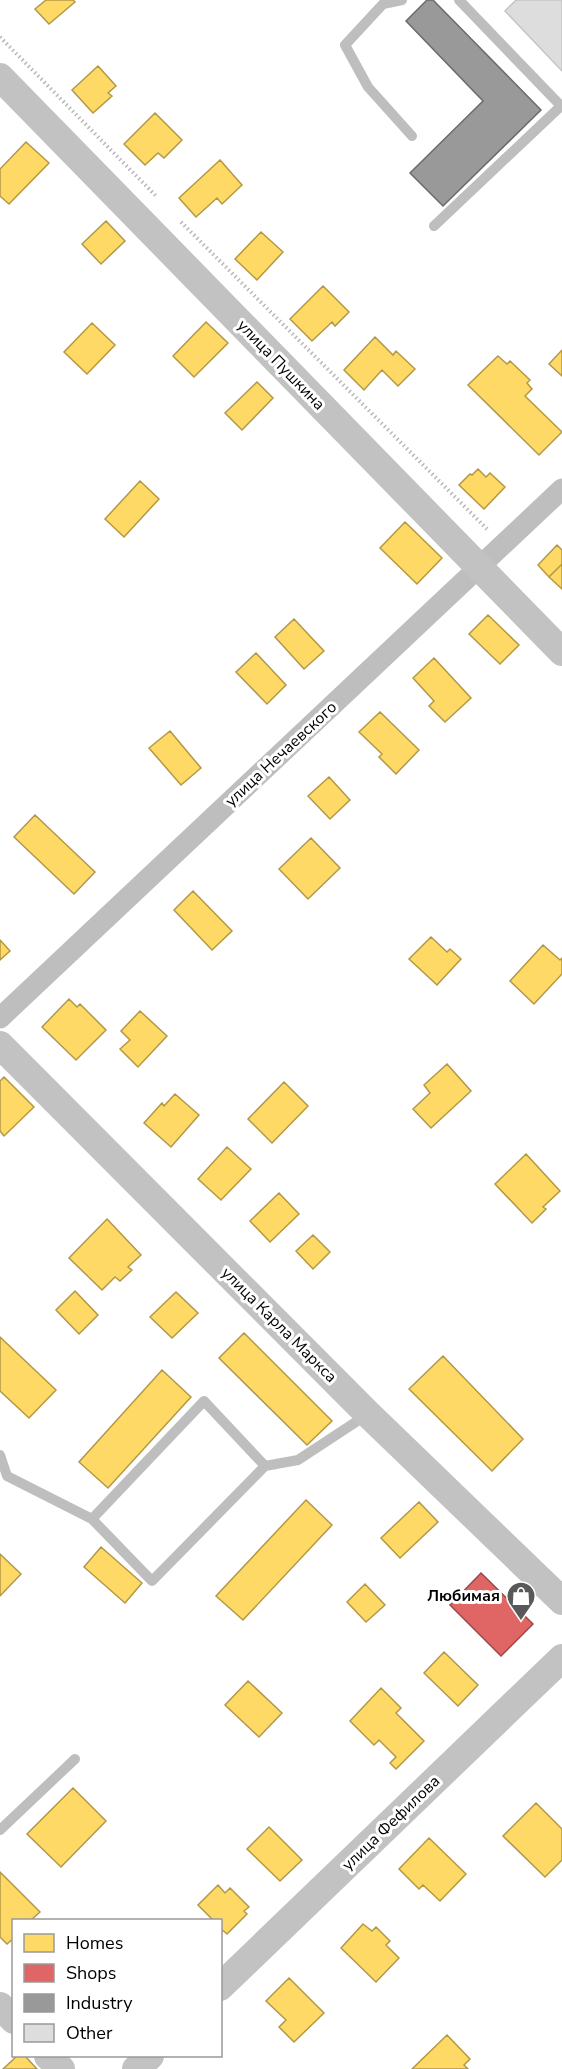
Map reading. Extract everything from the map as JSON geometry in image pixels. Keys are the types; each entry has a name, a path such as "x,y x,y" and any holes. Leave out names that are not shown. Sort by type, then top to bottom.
{"main road":[{"name":"улица Пушкина","path":"0,77 562,652"},
{"name":"улица Карла Маркса","path":"0,1045 368,1414 562,1601"},
{"name":"улица Фефилова","path":"222,1985 562,1658"},
{"path":"0,2006 12,2018"},
{"path":"50,2057 61,2069"},
{"path":"136,2069 148,2057"}],"street":[{"name":"улица Нечаевского","path":"0,1018 562,489"}],"lane":[{"path":"402,0 383,4 345,45 368,87 412,136"},
{"path":"434,226 562,105 459,0"},
{"path":"92,1519 204,1401 265,1466"},
{"path":"0,1455 3,1477 92,1519 153,1581 265,1466 298,1460 368,1414"},
{"path":"0,1830 75,1760"}],"path":[{"path":"0,37 158,198"},
{"path":"175,216 502,546"}],"building: Homes":[{"path":"46,0 73,0 75,2 49,24 35,9"},
{"path":"98,66 116,86 108,93 112,96 93,113 72,90"},
{"path":"155,113 182,140 164,158 158,153 145,165 124,144"},
{"path":"26,142 49,163 9,204 0,196 0,169"},
{"path":"220,160 242,185 222,204 217,198 196,217 179,198"},
{"path":"106,221 125,241 101,264 82,244"},
{"path":"261,232 283,252 257,280 235,259"},
{"path":"323,286 349,312 335,326 332,322 312,341 290,319"},
{"path":"206,322 228,343 194,377 173,356"},
{"path":"92,323 115,345 87,374 64,352"},
{"path":"375,337 393,355 396,351 415,369 398,386 382,370 364,390 344,370"},
{"path":"562,350 562,376 549,364"},
{"path":"498,356 507,364 510,361 530,380 527,383 532,389 525,396 562,432 539,455 468,385"},
{"path":"257,382 273,398 242,430 225,413"},
{"path":"478,469 486,477 490,473 505,487 484,509 459,485"},
{"path":"140,481 159,499 124,537 105,519"},
{"path":"405,522 442,558 417,584 380,548"},
{"path":"557,545 562,550 562,564 549,577 538,565"},
{"path":"562,564 562,589 549,577"},
{"path":"488,615 519,645 500,664 469,634"},
{"path":"294,619 324,651 304,669 275,637"},
{"path":"256,653 286,685 267,704 236,672"},
{"path":"434,658 471,698 445,722 429,706 434,701 413,678"},
{"path":"380,712 419,750 396,774 379,757 382,754 359,732"},
{"path":"170,731 201,768 181,785 149,748"},
{"path":"329,777 350,800 330,819 308,796"},
{"path":"35,815 95,872 74,894 14,837"},
{"path":"311,838 340,868 308,899 279,869"},
{"path":"193,891 232,931 212,950 174,910"},
{"path":"431,937 447,952 450,949 461,959 437,985 409,959"},
{"path":"0,940 10,951 0,960"},
{"path":"543,945 560,960 562,958 562,974 534,1004 510,981"},
{"path":"69,999 77,1007 80,1004 106,1030 76,1060 42,1027"},
{"path":"140,1011 167,1036 138,1067 120,1049 130,1040 121,1031"},
{"path":"447,1064 471,1091 431,1128 413,1109 430,1093 424,1085"},
{"path":"4,1077 34,1107 4,1136 0,1131 0,1081"},
{"path":"284,1082 308,1106 272,1143 248,1119"},
{"path":"175,1094 199,1115 171,1147 144,1123 162,1103 164,1106"},
{"path":"227,1147 251,1169 221,1200 198,1179"},
{"path":"526,1154 560,1191 543,1207 546,1209 532,1223 495,1184"},
{"path":"279,1193 299,1214 270,1242 250,1221"},
{"path":"107,1219 141,1255 128,1267 132,1270 120,1281 115,1277 102,1290 69,1258"},
{"path":"313,1235 330,1252 313,1269 296,1251"},
{"path":"75,1291 98,1315 79,1334 56,1310"},
{"path":"176,1292 198,1313 172,1338 150,1317"},
{"path":"244,1333 332,1421 307,1445 219,1358"},
{"path":"0,1337 56,1390 29,1418 0,1391"},
{"path":"443,1356 523,1439 492,1471 409,1389"},
{"path":"162,1370 191,1397 108,1488 79,1462"},
{"path":"306,1500 332,1525 243,1620 216,1596"},
{"path":"419,1502 438,1522 400,1558 381,1538"},
{"path":"101,1547 142,1583 125,1603 84,1567"},
{"path":"0,1554 21,1574 0,1596"},
{"path":"365,1584 385,1605 366,1622 347,1602"},
{"path":"444,1652 478,1685 458,1706 424,1673"},
{"path":"248,1681 282,1713 259,1737 225,1705"},
{"path":"381,1688 401,1708 396,1713 424,1741 396,1769 390,1763 396,1757 379,1740 374,1745 350,1721"},
{"path":"73,1788 106,1821 61,1867 27,1834"},
{"path":"536,1803 562,1829 562,1860 545,1877 503,1836"},
{"path":"269,1827 302,1860 280,1881 247,1849"},
{"path":"429,1838 466,1874 440,1901 423,1885 419,1889 399,1869"},
{"path":"0,1872 40,1912 32,1919 12,1919 12,1940 7,1944 0,1937"},
{"path":"218,1885 225,1893 230,1888 249,1907 244,1911 247,1914 227,1934 222,1930 222,1919 212,1919 198,1905"},
{"path":"363,1924 372,1931 376,1927 390,1941 386,1945 399,1958 376,1982 341,1948"},
{"path":"289,1978 324,2013 294,2042 279,2027 286,2020 266,2001"},
{"path":"447,2035 470,2059 464,2065 468,2069 412,2069"},
{"path":"16,2057 26,2057 37,2069 3,2069"}],"building: Shops":[{"path":"481,1573 533,1624 501,1656 450,1605"}],"building: Industry":[{"path":"427,0 433,0 541,110 443,206 410,173 483,101 406,21"}],"building: Other":[{"path":"516,0 562,0 562,71 505,11"}],"place":[{"name":"Любимая","path":"521,1622"}]}
